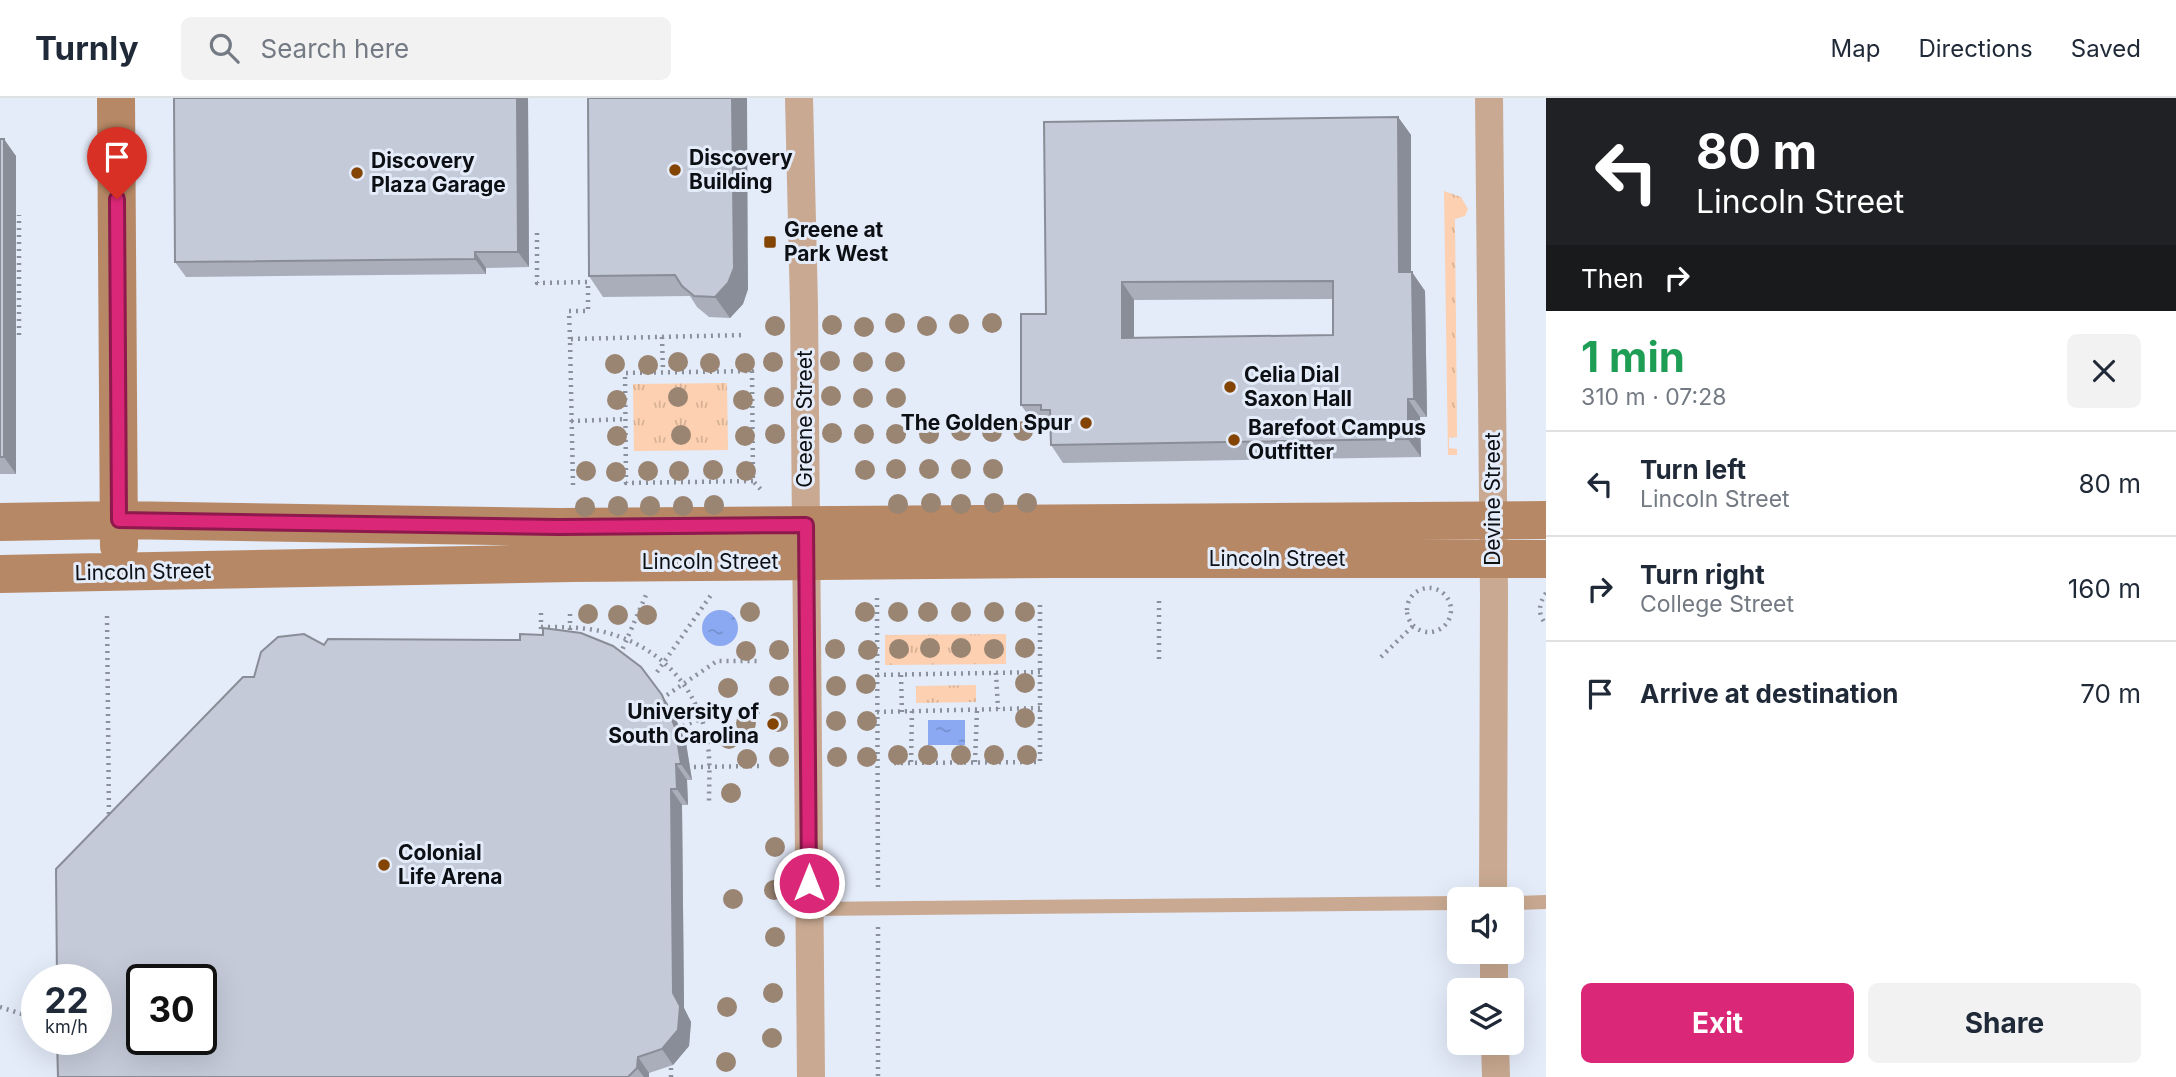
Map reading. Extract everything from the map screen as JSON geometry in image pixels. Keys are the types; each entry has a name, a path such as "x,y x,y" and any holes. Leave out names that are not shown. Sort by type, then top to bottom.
{"street":[{"path":"116,98 120,572"},
{"name":"Greene Street","path":"799,98 811,1077"},
{"name":"Devine Street","path":"1489,98 1493,887"},
{"name":"Lincoln Street","path":"0,522 119,520 559,527 806,543 1546,559"},
{"name":"Lincoln Street","path":"0,574 571,563 806,543 1546,520"},
{"path":"1495,1055 1496,1077"}],"lane":[{"path":"1524,903 1546,902"},
{"path":"809,909 1447,903"}],"path":[{"path":"19,215 19,335"},
{"path":"537,233 537,283 587,282 588,311 569,311 573,485"},
{"path":"570,338 745,335"},
{"path":"662,337 663,372"},
{"path":"753,481 626,483 625,373 752,371 753,481 763,493"},
{"path":"571,421 626,419"},
{"path":"1433,589 1445,595 1451,608 1450,616 1442,628 1429,632 1421,631 1414,625 1407,608 1413,595 1433,589"},
{"path":"620,655 647,593"},
{"path":"657,672 712,593"},
{"path":"1546,593 1540,606 1540,614 1546,624"},
{"path":"877,598 878,1077"},
{"path":"1158,659 1159,600"},
{"path":"894,763 1040,762 1040,601"},
{"path":"541,613 541,645"},
{"path":"570,613 570,635"},
{"path":"107,616 109,818"},
{"path":"1381,657 1414,625"},
{"path":"541,627 570,627 602,632 654,654 664,662 684,683 701,719 706,735 709,766 709,803"},
{"path":"667,695 717,661 761,661"},
{"path":"877,675 1040,672"},
{"path":"996,673 998,709"},
{"path":"901,675 902,712"},
{"path":"877,712 912,714 1040,708"},
{"path":"683,726 716,713 760,712"},
{"path":"975,762 977,712"},
{"path":"911,762 912,714"},
{"path":"694,767 760,766"},
{"path":"0,1007 21,1014"},
{"path":"671,1068 671,1077"}],"green space":[{"path":"1444,191 1461,197 1468,209 1465,216 1455,219 1457,437 1449,438 1449,448 1457,449 1457,455 1448,455"},
{"path":"727,383 728,450 634,451 633,384"},
{"path":"1006,634 1006,664 885,665 885,635"},
{"path":"976,685 976,702 916,703 916,686"}],"water":[{"path":"720,610 732,616 738,628 732,640 720,646 708,640 702,628 708,616"},
{"path":"928,720 965,720 965,745 928,745"}],"building":[{"name":"Discovery Plaza Garage","path":"174,98 517,98 518,252 475,252 475,259 175,262"},
{"name":"Discovery Building","path":"588,98 732,98 734,268 728,283 715,297 694,296 682,286 675,275 589,276"},
{"path":"1398,117 1399,272 1412,272 1414,399 1408,399 1408,439 1051,445 1050,410 1041,410 1041,405 1021,405 1021,314 1046,314 1044,122","holes":["1333,281 1333,335 1122,338 1122,282"]},
{"path":"0,139 4,139 4,457 0,457"},
{"name":"Colonial Life Arena","path":"543,628 581,633 613,646 641,667 662,695 675,727 681,764 676,764 677,789 671,789 673,993 680,1006 678,1030 662,1049 638,1057 637,1068 628,1077 58,1077 57,1055 112,1055 112,964 57,964 56,869 243,677 254,677 261,652 278,637 304,634 324,645 328,639 520,640 520,634 543,635"}],"place":[{"name":"Discovery Building","path":"675,170"},
{"name":"Discovery Plaza Garage","path":"357,173"},
{"name":"Greene at Park West","path":"770,242"},
{"name":"Celia Dial Saxon Hall","path":"1230,387"},
{"name":"The Golden Spur","path":"1086,423"},
{"name":"Barefoot Campus Outfitter","path":"1234,440"},
{"name":"University of South Carolina","path":"773,724"},
{"name":"Colonial Life Arena","path":"384,865"}],"route":[{"path":"117,199 119,520 559,527 806,525 809,883"}]}
